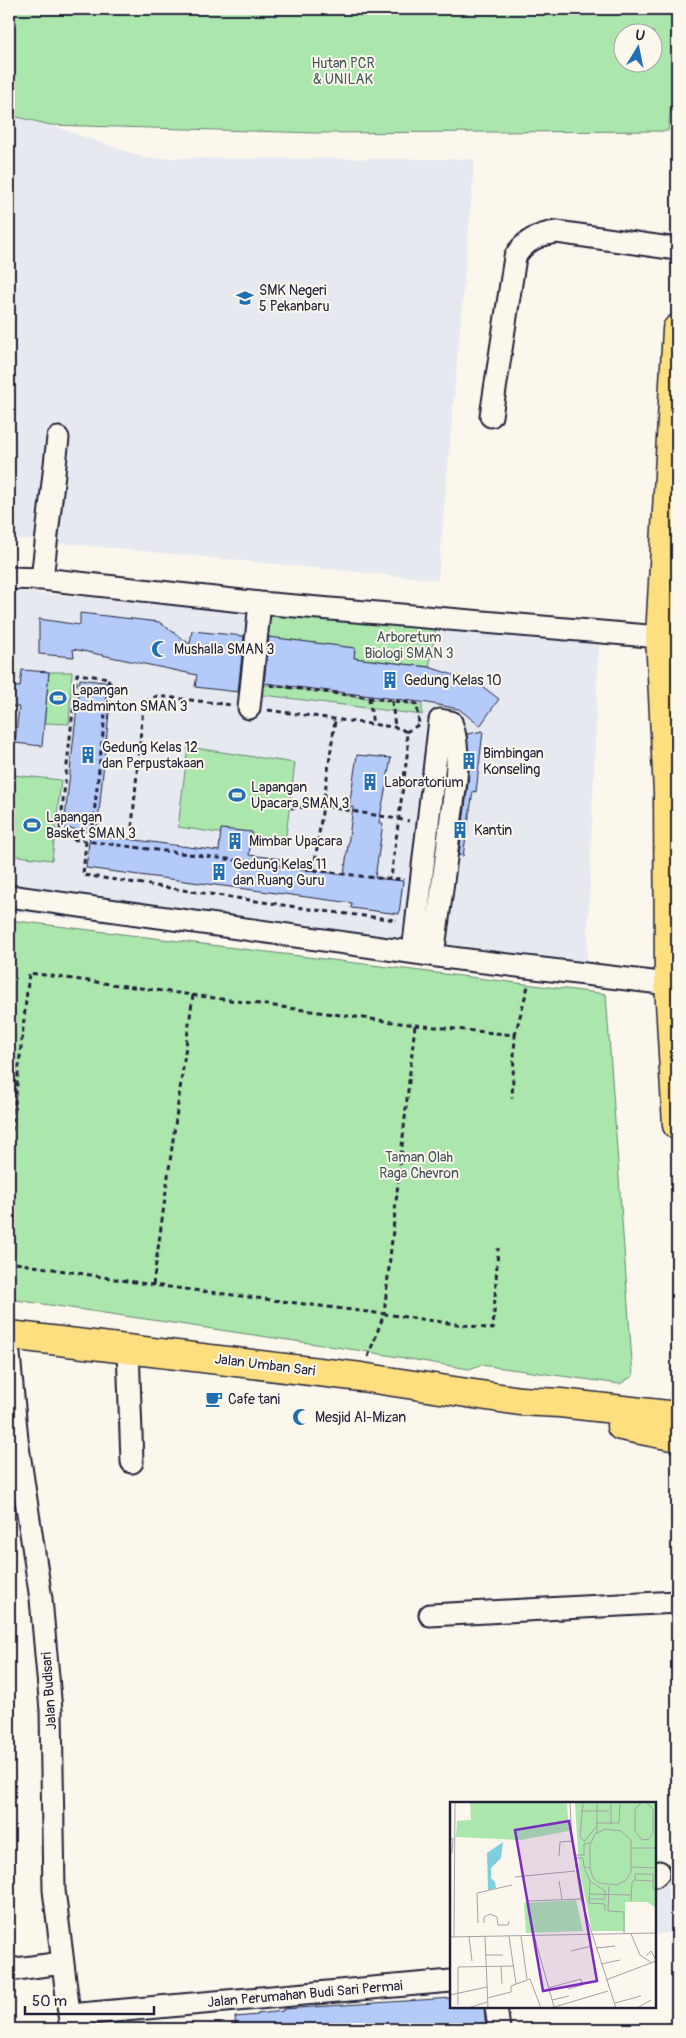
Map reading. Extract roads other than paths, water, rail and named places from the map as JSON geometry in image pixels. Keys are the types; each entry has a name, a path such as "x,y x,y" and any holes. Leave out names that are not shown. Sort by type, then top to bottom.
{"main road":[{"path":"677,329 674,469 660,637 668,793 669,984 677,1125"},
{"name":"Jalan Umban Sari","path":"9,1335 361,1377 520,1401 560,1403 677,1416"},
{"name":"Jalan Umban Sari","path":"520,1401 558,1414 677,1437"}],"street":[{"path":"491,416 516,257 528,242 537,236 557,232 677,249"},
{"path":"42,580 58,438"},
{"path":"9,578 660,637"},
{"path":"249,708 260,602"},
{"path":"440,720 451,722 454,731 456,762 447,850 423,954 427,824 440,720"},
{"path":"9,896 423,954 669,984"},
{"path":"128,1349 132,1462"},
{"name":"Jalan Budisari","path":"9,1354 18,1449 40,1598 52,1710 54,1890 70,2022"},
{"path":"430,1615 677,1602"},
{"path":"9,1970 62,1963"},
{"name":"Jalan Perumahan Budi Sari Permai","path":"70,2022 450,1981"},
{"path":"496,2008 499,2029"}],"place":[{"name":"SMK Negeri 5 Pekanbaru","path":"245,298"},
{"name":"Mushalla SMAN 3","path":"160,649"},
{"name":"Gedung Kelas 10","path":"390,680"},
{"name":"Lapangan Badminton SMAN 3","path":"58,698"},
{"name":"Gedung Kelas 12 dan Perpustakaan","path":"88,755"},
{"name":"Bimbingan Konseling","path":"469,761"},
{"name":"Laboratorium","path":"370,782"},
{"name":"Lapangan Upacara SMAN 3","path":"237,795"},
{"name":"Lapangan Basket SMAN 3","path":"32,825"},
{"name":"Kantin","path":"460,830"},
{"name":"Mimbar Upacara","path":"235,841"},
{"name":"Gedung Kelas 11 dan Ruang Guru","path":"219,872"},
{"name":"Cafe tani","path":"214,1399"},
{"name":"Mesjid Al-Mizan","path":"301,1417"}],"park label":[{"name":"Hutan PCR & UNILAK","path":"343,72"},
{"name":"Arboretum Biologi SMAN 3","path":"409,646"},
{"name":"Taman Olah Raga Chevron","path":"419,1166"}]}
